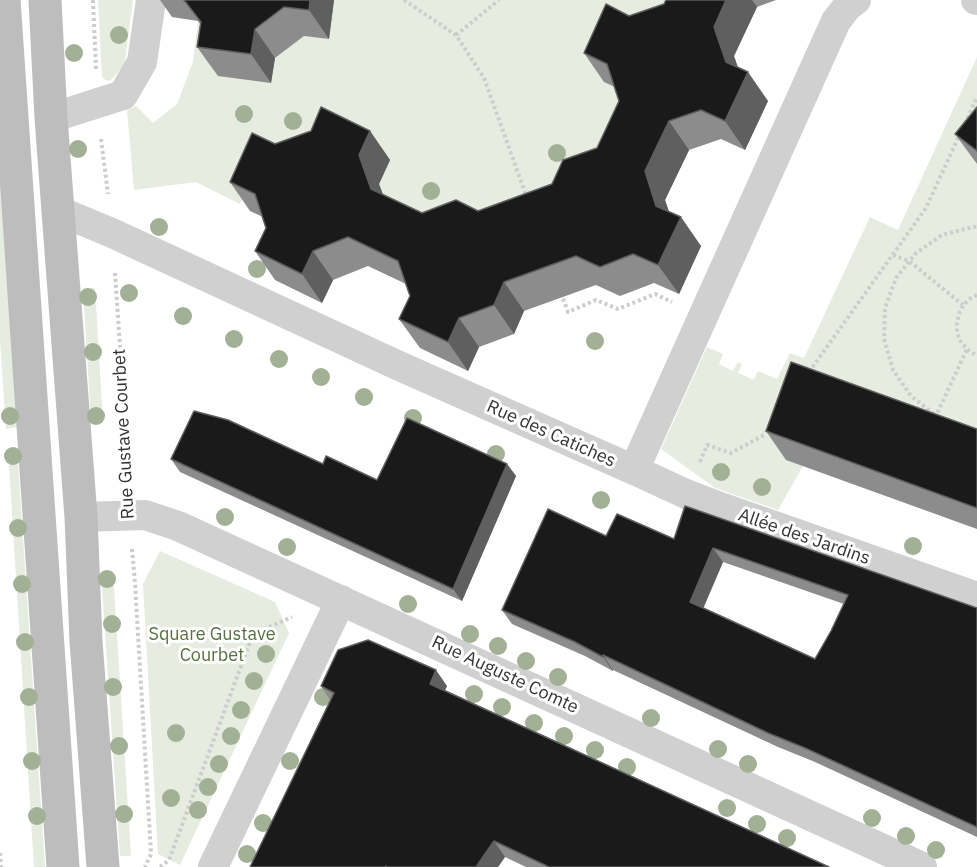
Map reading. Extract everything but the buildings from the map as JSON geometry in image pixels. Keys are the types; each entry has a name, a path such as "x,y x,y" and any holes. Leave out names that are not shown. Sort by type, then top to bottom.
{"main road":[{"path":"4,0 63,867"},
{"path":"45,0 51,118 81,517 86,641 103,867"}],"street":[{"path":"51,118 123,95 142,62 151,0"},
{"name":"Rue des Catiches","path":"59,211 634,470 836,21 856,0"},
{"name":"Allée des Jardins","path":"634,470 686,494 977,597"},
{"name":"Rue Auguste Comte","path":"81,517 145,515 178,526 922,867"},
{"path":"213,867 341,600"}],"path":[{"name":"Rue Gustave Courbet","path":"93,0 97,104 112,233 125,420 128,515 135,572 151,854 145,867"},
{"path":"404,0 456,35 484,78 530,205"},
{"path":"456,35 499,0"},
{"path":"964,126 977,97"},
{"path":"804,379 926,208 959,135"},
{"path":"946,419 936,416 911,396 893,370 884,339 885,308 896,278 916,253 942,235 977,227"},
{"path":"893,255 909,261 963,305"},
{"path":"559,287 568,312 596,300 618,309 655,294 703,315"},
{"path":"977,295 963,305 957,323 957,333 961,342 977,356"},
{"path":"933,425 967,349"},
{"path":"686,494 707,445 731,453 764,435 771,426"},
{"path":"160,867 169,860 253,634 283,620 341,600"},
{"path":"0,853 1,867"}],"green space":[{"path":"98,0 133,0 125,61 110,81 105,80 102,76"},
{"path":"334,0 700,0 627,93 572,213 392,218 379,184 263,157 240,204 196,182 134,190 127,110 136,106 153,123 177,104 193,62 198,21 221,51 271,83 275,58 304,36 329,39"},
{"path":"977,57 977,160 975,163 977,164 977,450 786,460 803,466 778,510 715,488 661,449 707,347 723,354 719,364 733,371 738,362 742,364 738,373 754,380 758,371 777,379 790,353 804,358 870,217 898,230"},
{"path":"0,183 17,427 6,429 0,341"},
{"path":"83,288 95,288 103,421 91,423"},
{"path":"17,448 45,867 34,867 8,449"},
{"name":"Square Gustave Courbet","path":"160,551 275,602 289,633 180,865 158,854 143,584"},
{"path":"113,571 131,856 120,856 101,572"}]}
